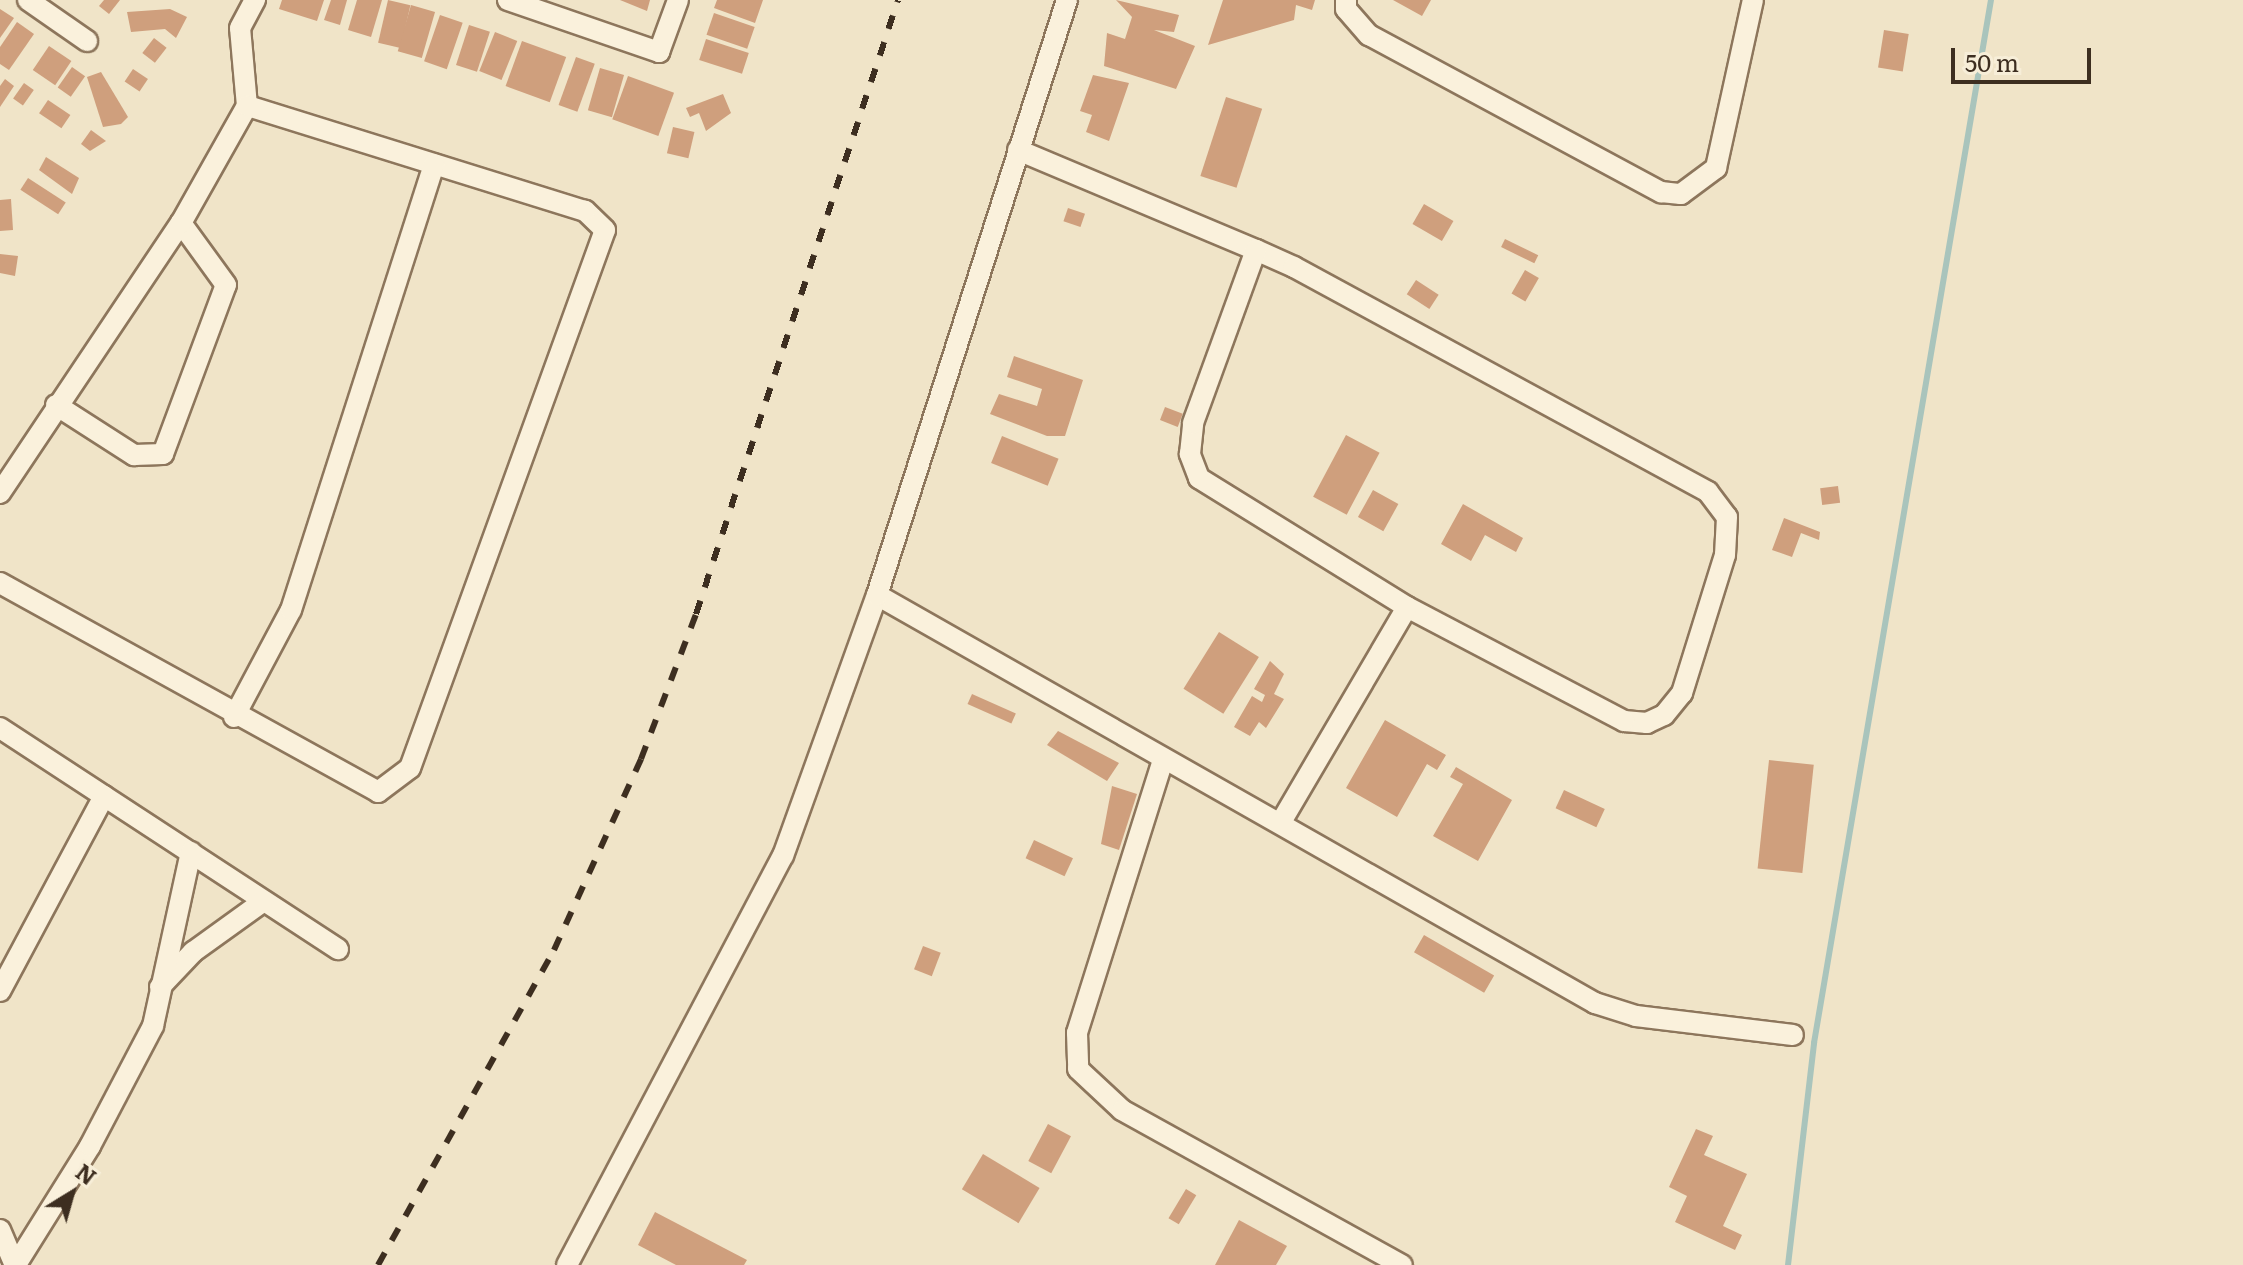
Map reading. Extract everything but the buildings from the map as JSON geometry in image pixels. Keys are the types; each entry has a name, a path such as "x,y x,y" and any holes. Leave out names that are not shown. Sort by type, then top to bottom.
{"street":[{"path":"28,0 87,41"},
{"path":"0,493 56,405 181,223 247,106 240,28 255,0"},
{"path":"508,0 659,52 678,0"},
{"path":"567,1265 783,856 877,595 1067,0"},
{"path":"1346,0 1346,9 1369,35 1661,192 1681,194 1716,168 1753,0"},
{"path":"0,583 234,717 378,792 410,768 605,230 585,211 247,106"},
{"path":"1018,150 1256,250 1708,492 1727,517 1725,555 1682,693 1664,715 1647,723 1624,721 1407,607 1199,478 1190,454 1193,423 1256,250"},
{"path":"234,717 291,610 434,164"},
{"path":"56,405 134,455 163,454 226,285 181,223"},
{"path":"877,595 1595,1003 1636,1016 1793,1035"},
{"path":"1281,822 1407,607"},
{"path":"0,728 338,949"},
{"path":"1163,760 1077,1033 1078,1069 1122,1110 1402,1265"},
{"path":"0,991 104,796"},
{"path":"16,1264 153,1026 191,852"},
{"path":"160,987 193,952 264,901"},
{"path":"0,1230 16,1264"}],"waterway":[{"path":"1788,1265 1814,1043 1991,0"}],"railway":[{"path":"378,1265 554,950 641,759 696,614 898,0"}]}
